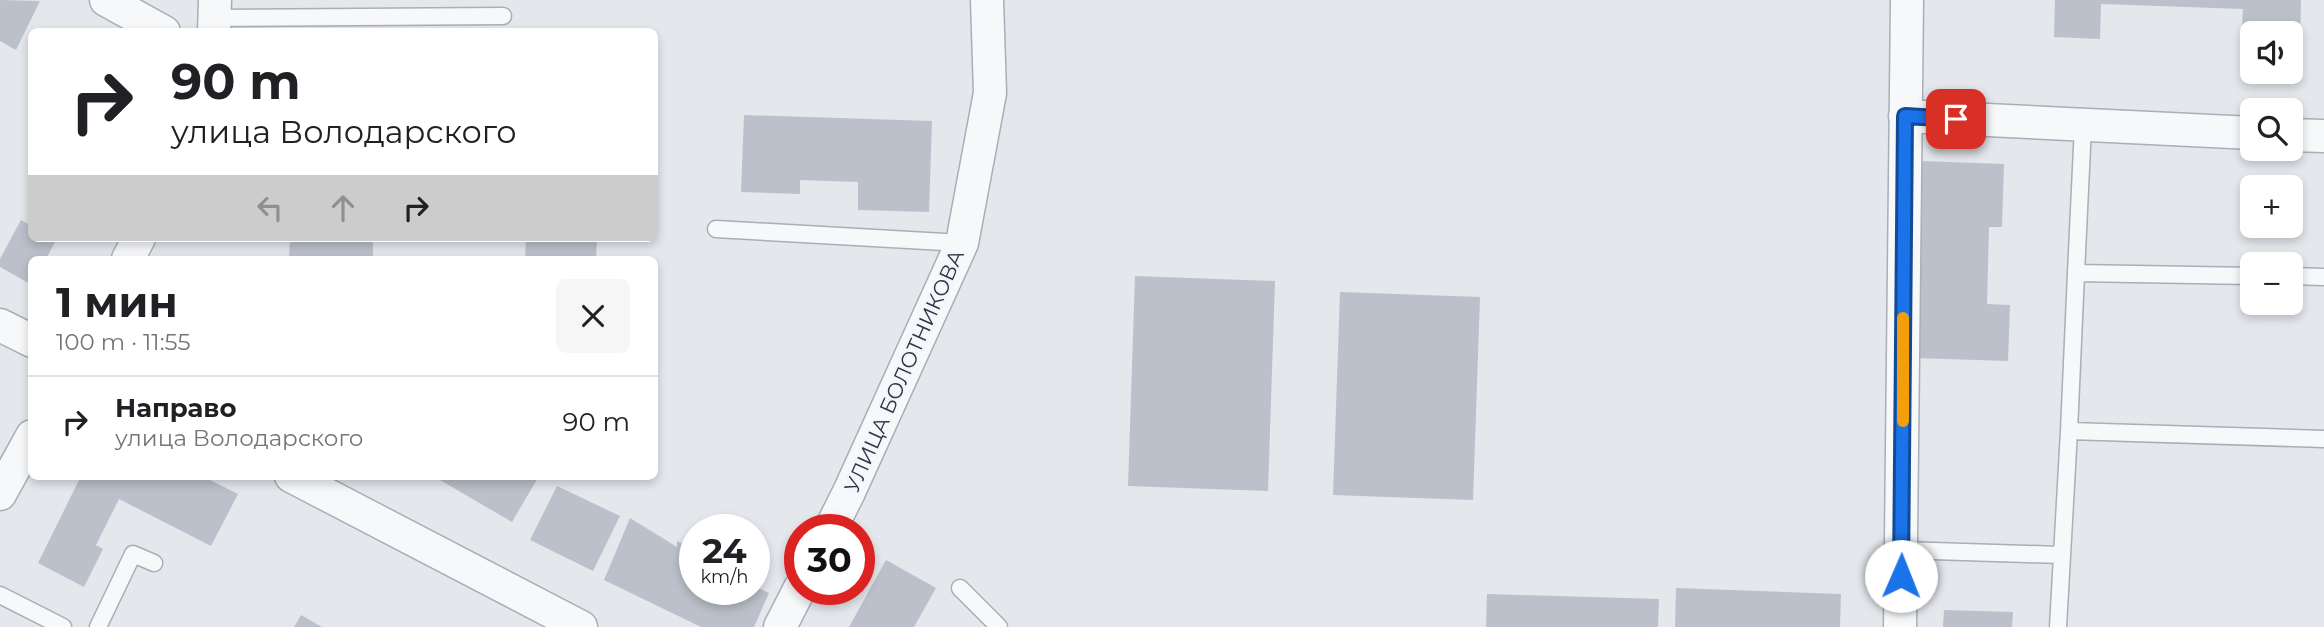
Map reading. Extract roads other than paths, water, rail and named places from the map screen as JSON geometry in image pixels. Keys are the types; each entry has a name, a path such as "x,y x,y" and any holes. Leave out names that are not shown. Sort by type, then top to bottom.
{"street":[{"path":"106,0 157,28"},
{"name":"УЛИЦА БОЛОТНИКОВА","path":"838,514 962,243 990,93 987,0"},
{"path":"1900,627 1907,0"},
{"path":"1905,116 2240,133"},
{"path":"2303,135 2324,136"},
{"path":"0,325 28,339"},
{"path":"0,494 28,443"},
{"path":"299,480 581,627"},
{"path":"779,627 791,605"}],"lane":[{"path":"214,16 503,16"},
{"path":"2058,627 2083,126"},
{"path":"716,229 962,243"},
{"path":"2076,273 2240,276"},
{"path":"2303,276 2324,277"},
{"path":"2069,431 2324,439"},
{"path":"1902,550 2060,555"},
{"path":"98,627 133,554 154,563"},
{"path":"960,588 999,627"},
{"path":"0,596 63,627"}]}
